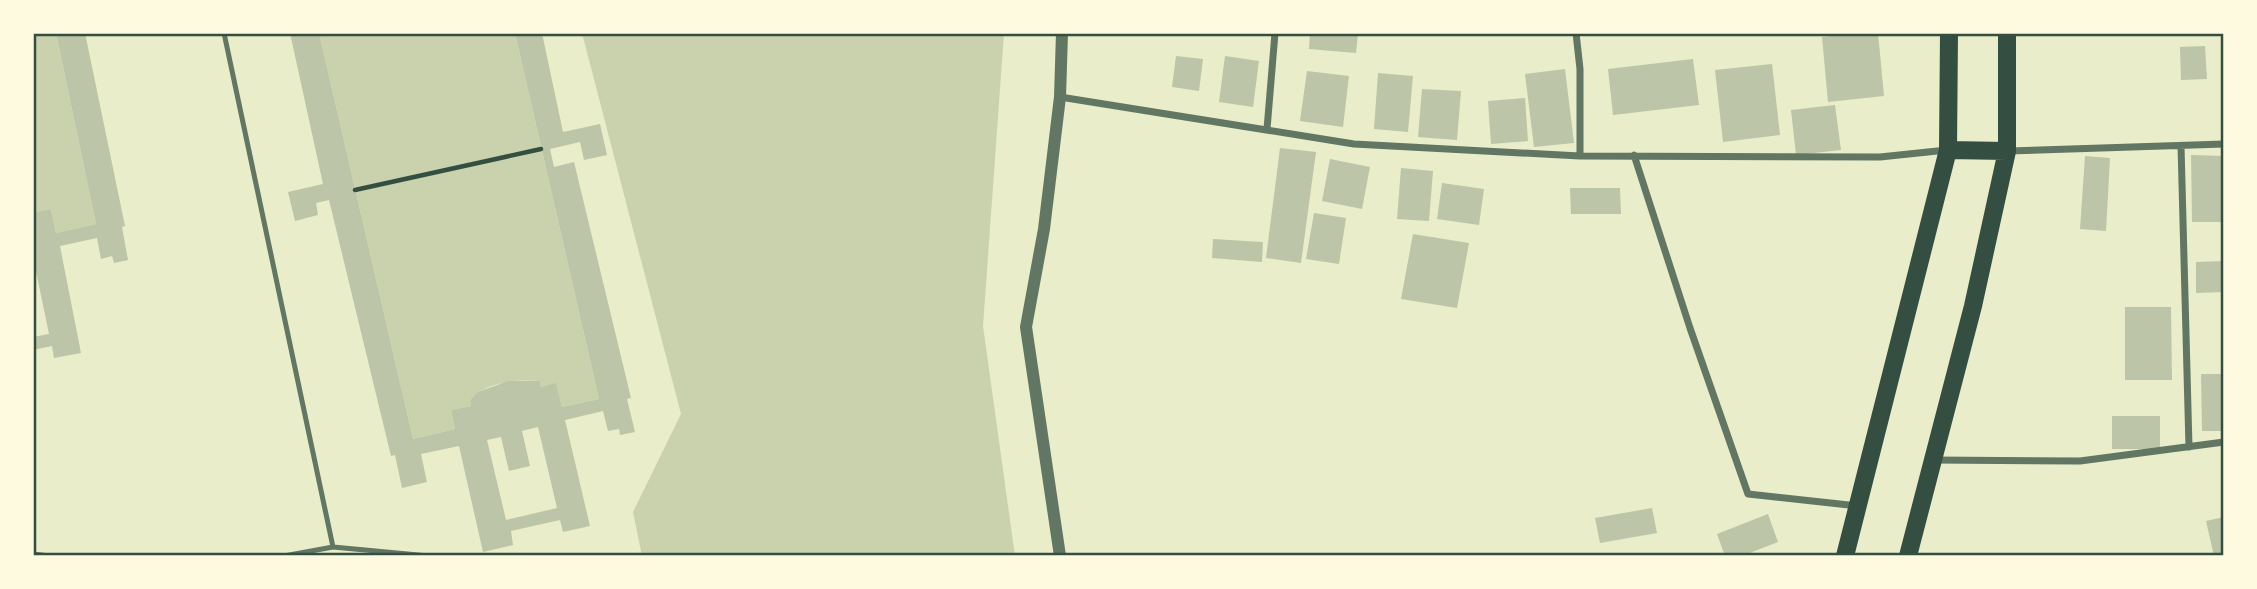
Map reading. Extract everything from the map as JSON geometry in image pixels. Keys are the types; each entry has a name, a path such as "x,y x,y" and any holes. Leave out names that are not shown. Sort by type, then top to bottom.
{"main road":[{"path":"1845,556 1948,150 1949,33"},
{"path":"1908,556 1973,306 2007,151 2007,33"},
{"path":"1948,150 2007,151"}],"street":[{"path":"1060,556 1026,327 1044,229 1059,97 1062,33"},
{"path":"1267,129 1275,33"},
{"path":"1576,33 1580,69 1580,156"},
{"path":"1059,97 1354,144 1580,156 1880,156 1948,150"},
{"path":"2007,151 2224,144"},
{"path":"2181,146 2189,447"},
{"path":"1634,155 1748,494 1858,506"},
{"path":"1932,460 2080,461 2224,442"}],"lane":[{"path":"224,33 333,547"},
{"path":"284,556 333,547 429,556"},
{"path":"33,554 50,556"}],"path":[{"path":"355,190 541,149"}],"green space":[{"path":"33,33 56,33 96,224 56,233 51,209 35,213 33,207"},
{"path":"319,33 515,33 599,399 562,407 556,384 541,387 540,381 521,380 503,383 477,394 470,400 471,406 451,410 455,429 413,439"},
{"path":"582,33 1004,33 983,326 1015,556 642,556 633,512 681,414"}],"building":[{"path":"56,33 85,33 125,226 122,227 128,260 114,263 112,256 101,259 97,238 60,246 81,353 54,358 52,346 33,350 33,337 49,334 33,257 33,213 51,209 56,233 96,224"},
{"path":"290,33 319,33 413,439 455,429 451,410 471,406 470,400 478,392 508,381 540,381 541,387 556,383 562,407 599,399 515,33 542,33 563,132 600,124 607,155 584,160 580,142 550,149 554,167 574,162 631,398 627,399 635,432 620,435 619,429 608,431 603,411 565,420 590,526 563,532 560,520 511,531 513,545 483,552 459,446 421,454 427,482 402,488 395,455 391,456 329,200 316,203 318,215 295,221 288,192 323,184","holes":["538,427 557,508 506,520 487,440 501,437 509,471 530,466 522,431"]},
{"path":"1310,33 1358,33 1356,53 1309,49"},
{"path":"1878,33 1884,96 1828,102 1822,37"},
{"path":"2205,46 2207,79 2181,80 2180,47"},
{"path":"1176,56 1203,59 1199,91 1172,87"},
{"path":"1225,56 1259,61 1253,107 1219,102"},
{"path":"1693,59 1699,105 1613,115 1608,69"},
{"path":"1772,64 1780,135 1723,142 1715,70"},
{"path":"1565,69 1574,143 1534,147 1525,74"},
{"path":"1307,71 1349,76 1343,127 1300,121"},
{"path":"1378,73 1413,76 1408,132 1374,129"},
{"path":"1422,89 1461,91 1457,140 1418,137"},
{"path":"1525,98 1528,141 1491,144 1488,101"},
{"path":"1835,105 1841,150 1796,155 1791,110"},
{"path":"1280,148 1316,152 1301,263 1266,258"},
{"path":"2191,155 2224,156 2224,222 2192,222"},
{"path":"2085,156 2110,158 2106,231 2080,229"},
{"path":"1330,159 1370,167 1362,209 1322,201"},
{"path":"1401,168 1433,171 1429,221 1397,219"},
{"path":"1442,183 1484,189 1479,225 1437,219"},
{"path":"1570,188 1620,188 1621,214 1571,214"},
{"path":"1314,213 1346,218 1339,264 1306,259"},
{"path":"1413,234 1469,243 1457,308 1401,299"},
{"path":"1213,239 1263,242 1262,262 1212,258"},
{"path":"2224,261 2224,292 2196,293 2196,262"},
{"path":"2125,307 2171,307 2172,380 2125,380"},
{"path":"2201,374 2224,374 2224,431 2202,431"},
{"path":"2112,416 2160,416 2160,449 2112,449"},
{"path":"1652,508 1657,533 1600,543 1595,518"},
{"path":"1768,514 1778,542 1742,556 1725,556 1717,534"},
{"path":"2224,517 2224,556 2214,556 2206,521"}]}
